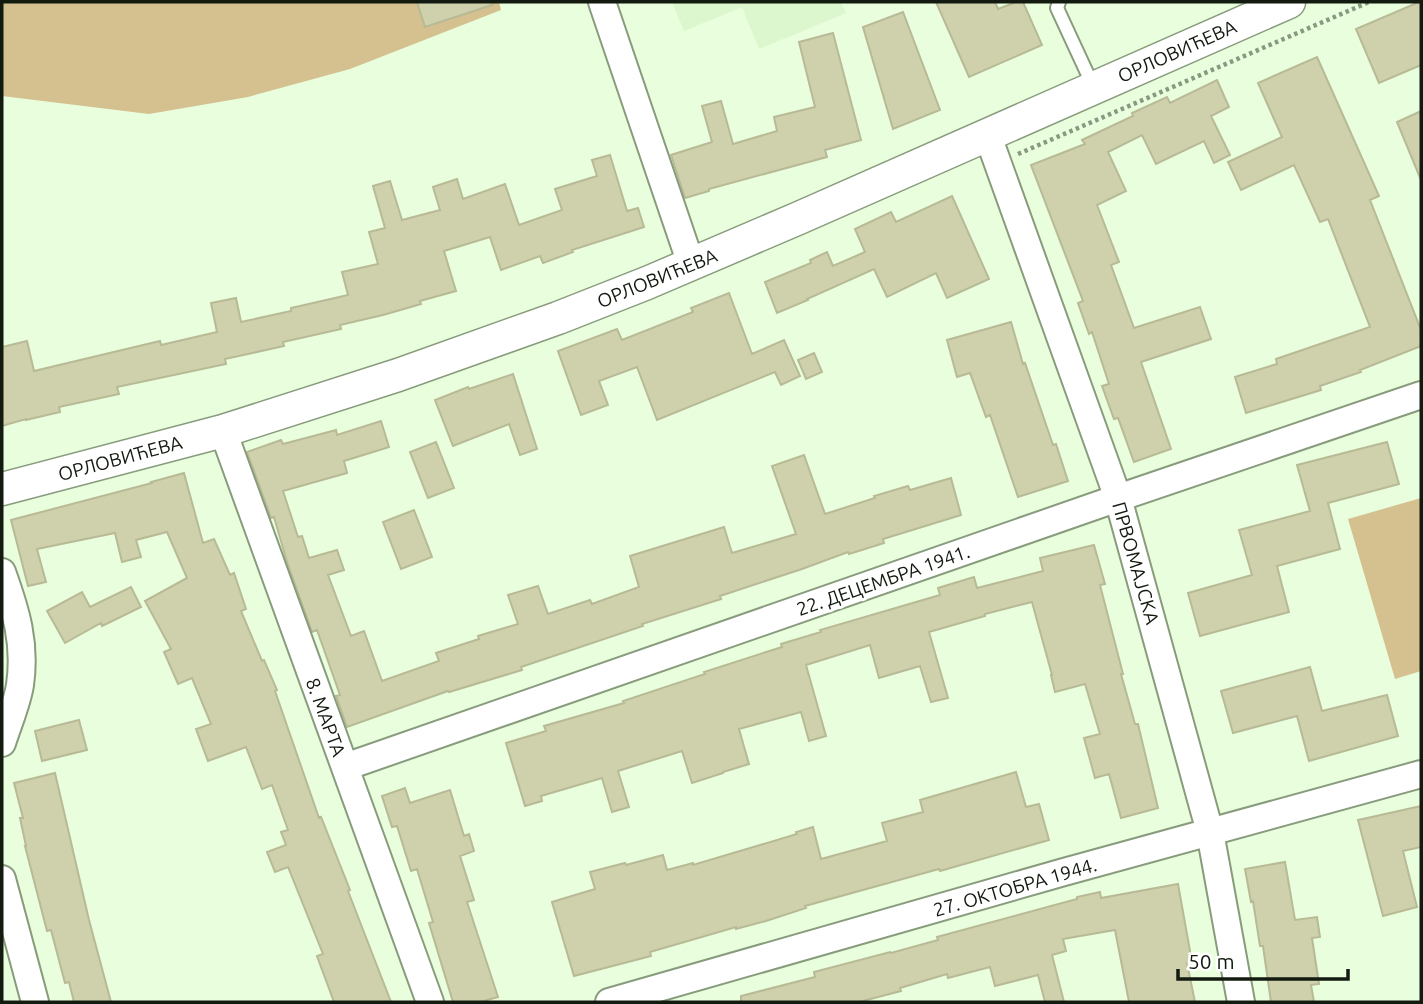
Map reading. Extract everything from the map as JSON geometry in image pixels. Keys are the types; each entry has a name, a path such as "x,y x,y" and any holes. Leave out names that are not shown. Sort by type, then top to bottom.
{"street":[{"path":"602,2 691,264"},
{"name":"ОРЛОВИЋЕВА","path":"2,489 223,431 460,354 558,318 691,264 993,150 1094,88 1289,2"},
{"name":"ПРВОМАЈСКА","path":"993,150 1118,498 1210,832 1241,1002"},
{"name":"22. ДЕЦЕМБРА 1941.","path":"345,767 1421,395"},
{"name":"8. МАРТА","path":"223,431 430,1002"},
{"path":"2,572 16,612 22,652 19,687 2,743"},
{"name":"27. ОКТОБРА 1944.","path":"609,1002 1421,774"},
{"path":"2,879 35,1002"}],"lane":[{"path":"1059,2 1057,8 1094,88"}],"path":[{"path":"993,150 1369,2"}],"shaded area":[{"path":"2,2 499,2 501,10 350,69 248,97 149,114 2,96"},
{"path":"672,2 841,2 846,13 759,49 742,7 684,31"},
{"path":"1421,498 1421,671 1395,679 1348,519"}],"building":[{"path":"417,2 492,2 492,5 425,27"},
{"path":"936,2 995,2 998,9 1023,2 1042,45 969,77"},
{"path":"1419,2 1421,65 1379,83 1356,29"},
{"path":"903,12 940,110 893,129 863,27"},
{"path":"833,33 861,140 825,150 827,157 685,198 671,155 712,142 702,106 721,101 733,144 777,131 774,117 815,107 799,42"},
{"path":"1317,57 1379,196 1370,200 1421,330 1421,346 1320,386 1321,390 1246,413 1235,377 1277,364 1276,359 1370,327 1328,219 1320,222 1294,165 1241,190 1228,162 1282,137 1258,83"},
{"path":"1217,80 1229,107 1211,116 1230,155 1214,163 1204,141 1156,164 1142,135 1108,152 1126,191 1097,205 1119,262 1111,265 1134,328 1200,307 1211,339 1141,362 1171,449 1134,462 1118,418 1114,419 1102,386 1109,384 1092,332 1089,334 1078,303 1083,301 1031,165 1085,144 1082,140 1167,97 1170,103"},
{"path":"1421,111 1421,180 1397,122"},
{"path":"610,155 627,211 638,208 644,227 572,250 573,252 543,263 540,256 501,270 490,237 444,251 456,291 420,301 421,304 340,325 341,329 283,342 284,346 225,359 226,364 117,387 119,394 59,407 60,412 2,426 2,347 27,341 34,371 160,341 161,345 217,332 211,303 236,298 241,322 348,295 342,272 378,264 369,232 385,228 373,186 390,181 402,220 440,210 433,187 457,179 463,199 505,184 519,225 562,210 555,189 597,176 592,160"},
{"path":"952,196 989,279 947,298 936,273 887,297 874,269 777,313 765,282 811,263 810,260 827,252 833,266 865,252 855,229 891,212 896,222"},
{"path":"729,293 752,354 784,340 800,376 781,385 775,372 657,420 637,367 599,381 608,405 581,415 558,351 617,329 622,340 693,312 691,308"},
{"path":"1011,322 1023,364 1025,363 1068,481 1018,497 990,415 986,417 970,373 957,377 947,340"},
{"path":"814,353 822,372 806,379 798,360"},
{"path":"513,374 537,449 520,455 509,424 453,446 435,400"},
{"path":"381,421 389,447 344,461 347,473 283,491 298,537 302,536 309,558 337,550 344,570 328,575 351,636 364,631 382,681 439,661 436,653 518,624 508,595 538,586 548,614 590,600 592,604 639,587 630,556 724,527 732,553 796,534 772,466 804,455 825,514 908,486 910,490 951,478 961,515 883,539 884,543 849,554 848,552 720,596 721,599 521,667 522,670 448,691 347,727 336,696 340,695 317,630 312,632 274,517 271,518 247,452 281,440 283,444 336,430 337,435"},
{"path":"436,442 454,488 428,498 410,452"},
{"path":"1387,442 1399,484 1328,503 1340,549 1277,566 1289,612 1200,636 1188,593 1252,575 1239,530 1310,511 1297,465"},
{"path":"184,473 203,543 214,539 230,575 234,573 246,609 241,611 277,690 275,691 319,818 321,817 350,890 348,891 391,1002 334,1002 317,956 323,954 288,867 275,872 267,852 286,845 281,832 288,830 272,785 262,789 246,747 208,761 196,729 211,724 192,678 178,684 164,652 171,649 145,601 187,578 167,532 136,540 141,557 122,562 115,533 37,549 46,582 28,586 11,520"},
{"path":"414,510 432,557 401,569 383,522"},
{"path":"1094,545 1105,584 1100,585 1121,674 1135,724 1138,724 1158,808 1121,818 1109,774 1095,778 1084,738 1100,734 1085,684 1055,692 1032,602 929,632 948,698 931,702 920,666 879,678 870,645 806,665 826,736 809,741 801,712 739,729 749,764 692,783 682,751 618,771 629,807 612,812 602,778 541,796 542,801 525,806 506,743 546,731 544,726 624,703 623,701 705,674 704,672 782,647 781,644 821,632 820,630 940,595 938,588 974,577 977,588 1043,571 1040,558"},
{"path":"131,587 141,607 102,626 101,623 65,643 47,611 82,592 90,607"},
{"path":"1310,667 1322,711 1387,695 1398,736 1309,761 1297,716 1233,733 1221,691"},
{"path":"79,720 87,750 42,761 35,731"},
{"path":"1016,772 1026,807 1039,804 1049,840 805,906 806,908 766,921 650,952 651,956 574,976 552,902 595,889 590,872 663,855 667,870 693,865 813,827 821,859 887,841 882,823 923,812 920,800"},
{"path":"55,773 111,1002 74,1002 69,982 65,983 51,930 47,931 25,846 20,818 23,818 14,783"},
{"path":"405,788 410,803 450,790 464,836 469,834 474,851 460,856 474,900 467,902 498,997 480,1002 453,1002 429,923 433,922 417,869 411,871 397,826 392,827 382,796"},
{"path":"1421,806 1421,847 1403,851 1417,907 1383,916 1358,820"},
{"path":"1285,862 1295,920 1317,917 1320,937 1312,938 1319,984 1311,985 1314,1002 1271,1002 1263,946 1260,946 1245,869"},
{"path":"1178,884 1192,962 1187,963 1195,1002 1129,1002 1115,930 1063,939 1066,951 1052,955 1064,1002 1045,1002 1038,975 995,986 990,967 948,978 947,974 900,988 901,991 859,1002 741,1002 741,996 815,977 814,972 938,940 937,937 1077,897 1100,892 1101,898"}]}
